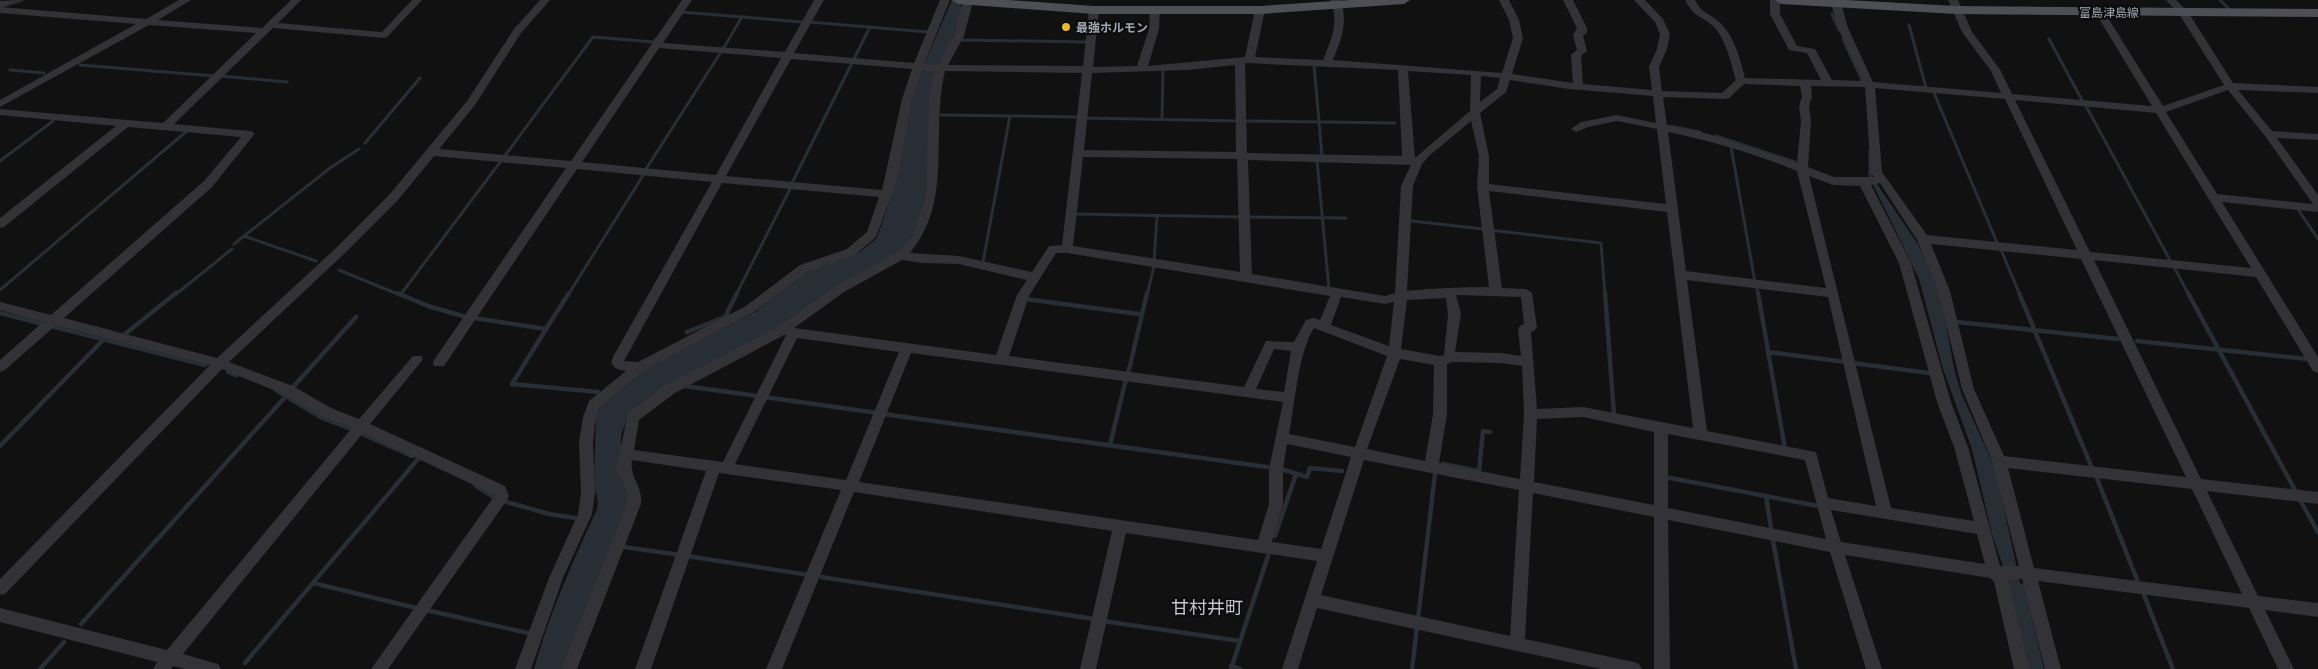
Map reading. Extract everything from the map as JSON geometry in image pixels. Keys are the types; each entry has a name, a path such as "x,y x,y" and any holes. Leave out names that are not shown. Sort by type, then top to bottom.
{"main road":[{"path":"966,0 1094,10 1152,6 1260,10 1336,3 1404,0"},
{"name":"富島津島線","path":"1781,0 1954,5 2100,12 2318,13"}],"street":[{"path":"0,4 12,0"},
{"path":"0,104 186,0"},
{"path":"166,126 296,0"},
{"path":"0,10 384,35 417,0"},
{"path":"0,589 219,364 340,251 394,197 472,103 517,31 544,0"},
{"path":"439,363 575,166 686,0"},
{"path":"639,367 620,365 617,362 717,178 819,0"},
{"path":"522,669 561,565 587,507 586,452 588,419 594,405 639,367 750,309 804,268 851,252 872,234 886,194 907,99 945,0"},
{"path":"568,669 634,504 635,493 624,471 633,417 640,410 670,390 789,331 840,289 891,263 903,254 918,236 933,186 934,95 941,68 959,36 966,0"},
{"path":"1078,153 1412,162 1426,153 1502,90 1518,38 1514,20 1504,0"},
{"path":"1568,0 1582,28 1582,32 1578,35 1582,51 1576,55 1578,86"},
{"path":"1639,0 1660,18 1665,30 1663,48 1657,57 1654,67 1656,93 1701,436"},
{"path":"1690,0 1698,15 1715,23 1722,32 1736,61 1741,81"},
{"path":"1775,0 1775,14 1793,48 1811,51 1828,83"},
{"path":"2170,0 2183,12 2230,86 2269,134 2318,203"},
{"path":"1326,63 1338,32 1340,9 1336,3"},
{"path":"1836,3 1843,28 1870,85 1877,174 1874,180 1905,263 1923,334 1944,402 1961,447 1983,529 2001,579 2022,669"},
{"path":"1954,5 1967,32 1996,71 2286,669"},
{"path":"1142,68 1154,29 1152,6"},
{"path":"1067,249 1094,10"},
{"path":"1246,278 1242,156 1244,61 1260,10"},
{"path":"2100,12 2318,368"},
{"path":"656,45 941,68 1087,69 1188,67 1244,61 1326,63 1476,73 1578,86 1656,93 1724,96 1741,81 1805,82 1870,85 2161,110 2230,86 2318,90"},
{"path":"1290,669 1360,454 1382,398 1394,353 1401,298 1405,199 1412,162 1403,67"},
{"path":"1476,73 1475,113 1484,156 1483,187 1496,292"},
{"path":"1805,82 1807,97 1804,106 1806,121 1802,169 1884,514"},
{"path":"0,112 248,134 231,158 208,184 0,367"},
{"path":"1576,130 1585,124 1617,118 1633,123 1661,126 1714,138 1767,155 1833,181 1874,180"},
{"path":"0,224 127,122"},
{"path":"2269,134 2318,137"},
{"path":"431,152 886,194"},
{"path":"1874,180 1922,239 1944,291 1968,389 1999,462 2026,573 2053,669"},
{"path":"1483,187 1672,209"},
{"path":"2214,197 2318,208"},
{"path":"1922,239 2260,273"},
{"path":"1001,360 1023,295 1053,249 1067,249 1385,300 1408,295 1449,294 1452,291 1526,293 1531,327 1524,329 1531,414 1517,644"},
{"path":"903,254 922,259 959,260 1034,277"},
{"path":"1680,275 1833,293"},
{"path":"1324,327 1337,293"},
{"path":"1431,468 1439,420 1441,395 1439,382 1449,354 1455,317 1452,298 1449,294"},
{"path":"0,306 219,364 265,380 288,390 326,412 361,426 500,490 502,496 379,669"},
{"path":"1263,547 1276,504 1276,469 1299,347 1304,332 1310,323 1394,353 1446,359 1501,358 1528,362"},
{"path":"789,331 1290,398"},
{"path":"643,669 720,468 789,331"},
{"path":"1248,392 1270,344 1299,347"},
{"path":"774,669 907,348"},
{"path":"165,663 417,359"},
{"path":"1531,414 1583,412 1811,456 1822,503 1874,669"},
{"path":"1661,428 1662,669"},
{"path":"1282,438 1836,547 1998,572 2026,573 2318,610"},
{"path":"626,454 1326,556"},
{"path":"1999,462 2318,498"},
{"path":"1822,503 1983,529"},
{"path":"1088,669 1120,526"},
{"path":"1312,600 1634,669"},
{"path":"0,615 165,663 213,669"}],"shaded area":[{"path":"952,0 964,0 960,5 962,8 952,42 939,63 927,189 913,237 887,262 798,317 629,415 621,435 621,449 631,495 565,669 534,669 554,608 597,509 598,502 594,484 596,415 601,405 629,380 650,365 755,312 808,270 860,252 877,238 891,196 915,85"},
{"path":"1870,178 1873,178 1919,246 1940,293 1955,373 1962,395 1996,471 2020,583 2024,585 2044,669 2030,669 2008,581 1992,534 1972,449 1943,369 1919,279"}],"waterway":[{"path":"0,7 22,0"},
{"path":"2220,0 2228,8"},
{"path":"681,12 742,17"},
{"path":"1832,14 1839,30"},
{"path":"723,49 742,17"},
{"path":"742,17 803,22"},
{"path":"809,22 870,27"},
{"path":"1909,25 1926,88"},
{"path":"854,59 870,27"},
{"path":"870,27 928,32"},
{"path":"504,157 593,37 654,42 656,39"},
{"path":"1843,39 1863,82"},
{"path":"2049,39 2083,102"},
{"path":"961,40 1087,42"},
{"path":"646,169 721,52"},
{"path":"792,183 852,63"},
{"path":"80,65 214,76"},
{"path":"1314,65 1319,122"},
{"path":"1162,119 1163,69"},
{"path":"10,70 44,73"},
{"path":"221,76 287,82"},
{"path":"365,143 420,78"},
{"path":"1934,93 1998,245"},
{"path":"2086,106 2171,262"},
{"path":"941,115 1010,116"},
{"path":"983,262 1010,116"},
{"path":"1010,116 1078,117"},
{"path":"1085,118 1238,121"},
{"path":"0,161 53,121"},
{"path":"1245,121 1319,122"},
{"path":"1319,122 1395,123"},
{"path":"1319,122 1322,156"},
{"path":"1670,126 1700,132"},
{"path":"0,290 188,130"},
{"path":"1716,136 1795,162"},
{"path":"1731,147 1755,282"},
{"path":"244,236 330,168 359,149"},
{"path":"1870,150 1870,175 1872,180"},
{"path":"1317,160 1322,218"},
{"path":"401,294 501,161"},
{"path":"568,295 644,174"},
{"path":"736,295 791,187"},
{"path":"2297,208 2318,239"},
{"path":"1074,214 1241,217"},
{"path":"1154,262 1157,216"},
{"path":"1247,217 1322,218"},
{"path":"1322,218 1346,218"},
{"path":"1322,218 1329,289"},
{"path":"1412,221 1483,229"},
{"path":"1490,230 1601,243 1605,295"},
{"path":"234,244 244,236"},
{"path":"244,236 316,261"},
{"path":"175,295 232,249"},
{"path":"2001,250 2020,295"},
{"path":"1147,295 1154,266"},
{"path":"2174,267 2189,295"},
{"path":"339,270 400,295"},
{"path":"1757,287 1758,295"},
{"path":"125,334 176,293"},
{"path":"397,293 428,306 466,317"},
{"path":"546,329 569,293"},
{"path":"1128,374 1147,293"},
{"path":"1605,293 1614,415"},
{"path":"1758,293 1768,352"},
{"path":"2019,293 2035,330"},
{"path":"2188,293 2219,350"},
{"path":"687,332 725,317 736,295"},
{"path":"1025,299 1139,314"},
{"path":"0,313 43,324"},
{"path":"293,387 356,317"},
{"path":"474,318 546,329"},
{"path":"1957,322 2035,330"},
{"path":"51,326 205,365"},
{"path":"546,329 512,384 598,392"},
{"path":"2035,330 2118,339"},
{"path":"2035,330 2092,468"},
{"path":"0,446 103,340"},
{"path":"2137,341 2219,350"},
{"path":"2219,350 2308,359"},
{"path":"2219,350 2296,492"},
{"path":"1768,352 1846,362"},
{"path":"1768,352 1785,449"},
{"path":"1853,363 1929,373"},
{"path":"228,372 237,375"},
{"path":"1110,445 1126,379"},
{"path":"684,386 758,396"},
{"path":"276,390 286,396"},
{"path":"81,624 286,396"},
{"path":"286,396 322,418 354,430"},
{"path":"764,397 878,413"},
{"path":"883,414 1267,467"},
{"path":"1443,464 1479,471 1483,431 1490,432"},
{"path":"360,433 412,456"},
{"path":"245,663 418,459"},
{"path":"1281,469 1307,477 1310,468 1342,471"},
{"path":"1275,536 1296,474"},
{"path":"1418,619 1435,474"},
{"path":"2096,476 2138,582"},
{"path":"1665,477 1766,496"},
{"path":"475,485 494,497"},
{"path":"1766,496 1818,506"},
{"path":"1766,496 1771,528"},
{"path":"2300,500 2318,532"},
{"path":"503,501 549,514 575,518"},
{"path":"1773,540 1796,669"},
{"path":"624,547 680,555"},
{"path":"1232,666 1269,553"},
{"path":"687,556 809,575"},
{"path":"821,577 1094,619"},
{"path":"313,583 416,608"},
{"path":"2144,595 2173,669"},
{"path":"426,610 528,633"},
{"path":"1103,621 1240,641"},
{"path":"1412,669 1417,627"},
{"path":"40,669 64,642"},
{"path":"1232,666 1240,669"}],"place":[{"name":"最強ホルモン","path":"1066,27"}],"district":[{"name":"甘村井町","path":"1207,607"}]}
